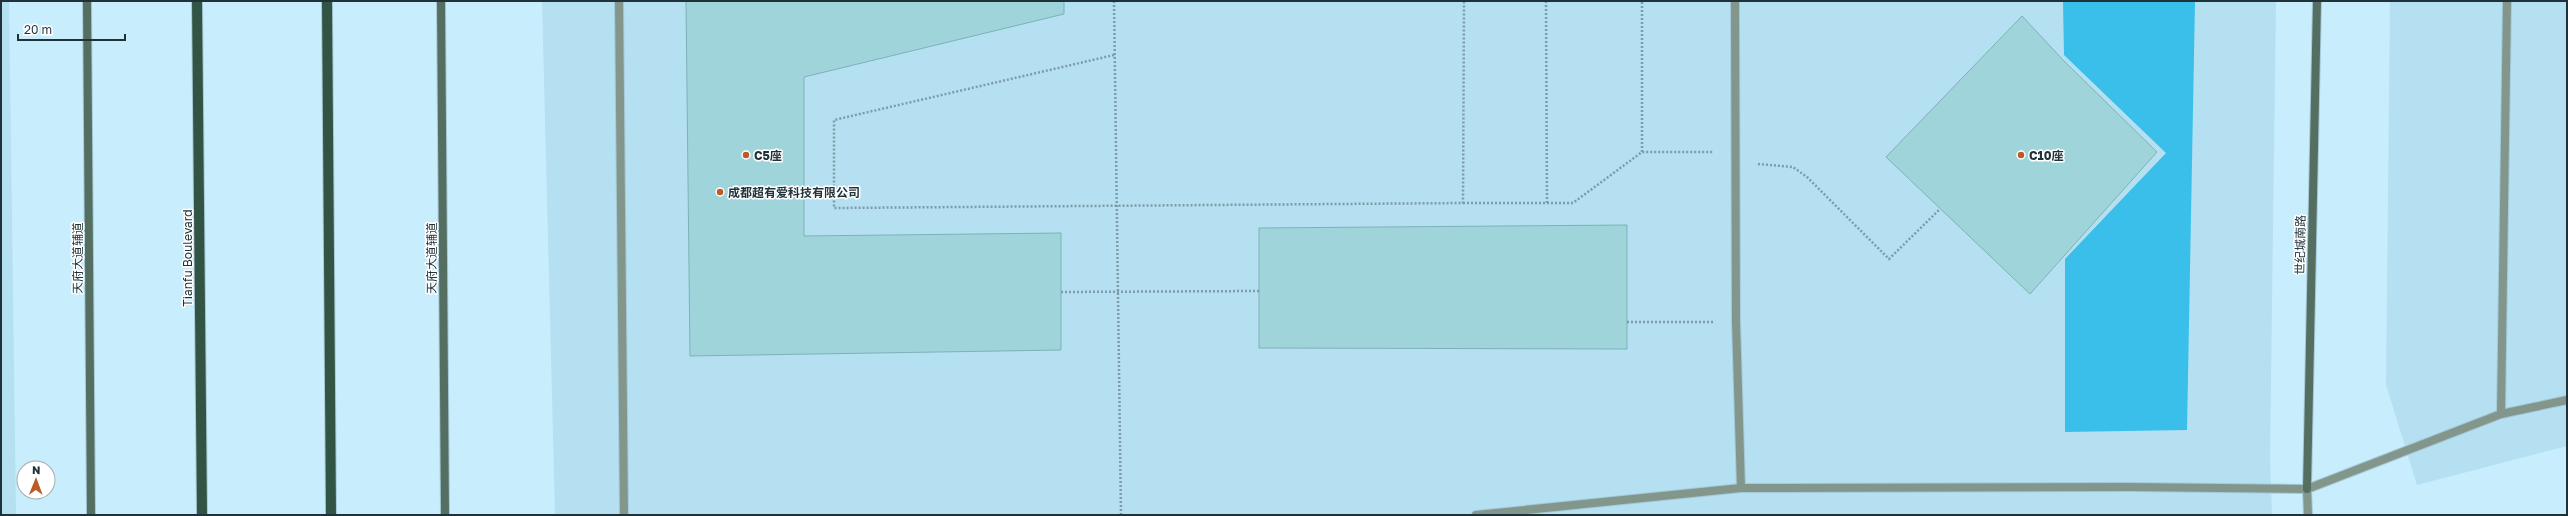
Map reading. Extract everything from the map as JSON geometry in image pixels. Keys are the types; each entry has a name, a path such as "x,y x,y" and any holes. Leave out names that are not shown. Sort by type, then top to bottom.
{"main road":[{"name":"Tianfu Boulevard","path":"197,1 202,515"},
{"path":"327,1 331,515"}],"street":[{"name":"天府大道辅道","path":"87,1 91,515"},
{"name":"天府大道辅道","path":"441,1 445,515"},
{"path":"619,1 624,515"},
{"path":"1735,1 1736,322 1741,488"},
{"name":"世纪城南路","path":"2308,489 2317,1"},
{"path":"2501,414 2507,1"},
{"path":"1476,515 1741,488 2129,487 2308,489 2501,414 2567,400"},
{"path":"2308,489 2308,515"}],"path":[{"path":"1114,1 1121,515"},
{"path":"1463,203 1464,1"},
{"path":"1546,1 1546,203"},
{"path":"1642,1 1642,152"},
{"path":"1114,55 834,120 834,208 1116,204 1573,203 1642,152 1735,152"},
{"path":"1736,163 1779,164 1793,167 1807,177 1889,259 1940,208"},
{"path":"1061,292 1259,291"},
{"path":"1627,322 1736,322"}],"shaded area":[{"path":"1,1 9,1 16,515 1,515"},
{"path":"542,1 2276,1 2270,458 2272,515 555,515"},
{"path":"2390,1 2567,1 2567,446 2417,485 2386,385"}],"water":[{"path":"2063,1 2195,1 2187,430 2065,432 2065,259 2166,153 2064,55"}],"building":[{"name":"C5座","path":"686,1 1064,1 1064,14 804,77 804,236 1061,233 1061,350 690,356"},
{"name":"C10座","path":"2022,16 2064,61 2157,152 2030,294 1886,157"},
{"path":"1627,225 1627,349 1259,348 1259,228"}],"place":[{"name":"C5座","path":"746,155"},
{"name":"C10座","path":"2021,155"},
{"name":"成都超有爱科技有限公司","path":"720,192"}]}
